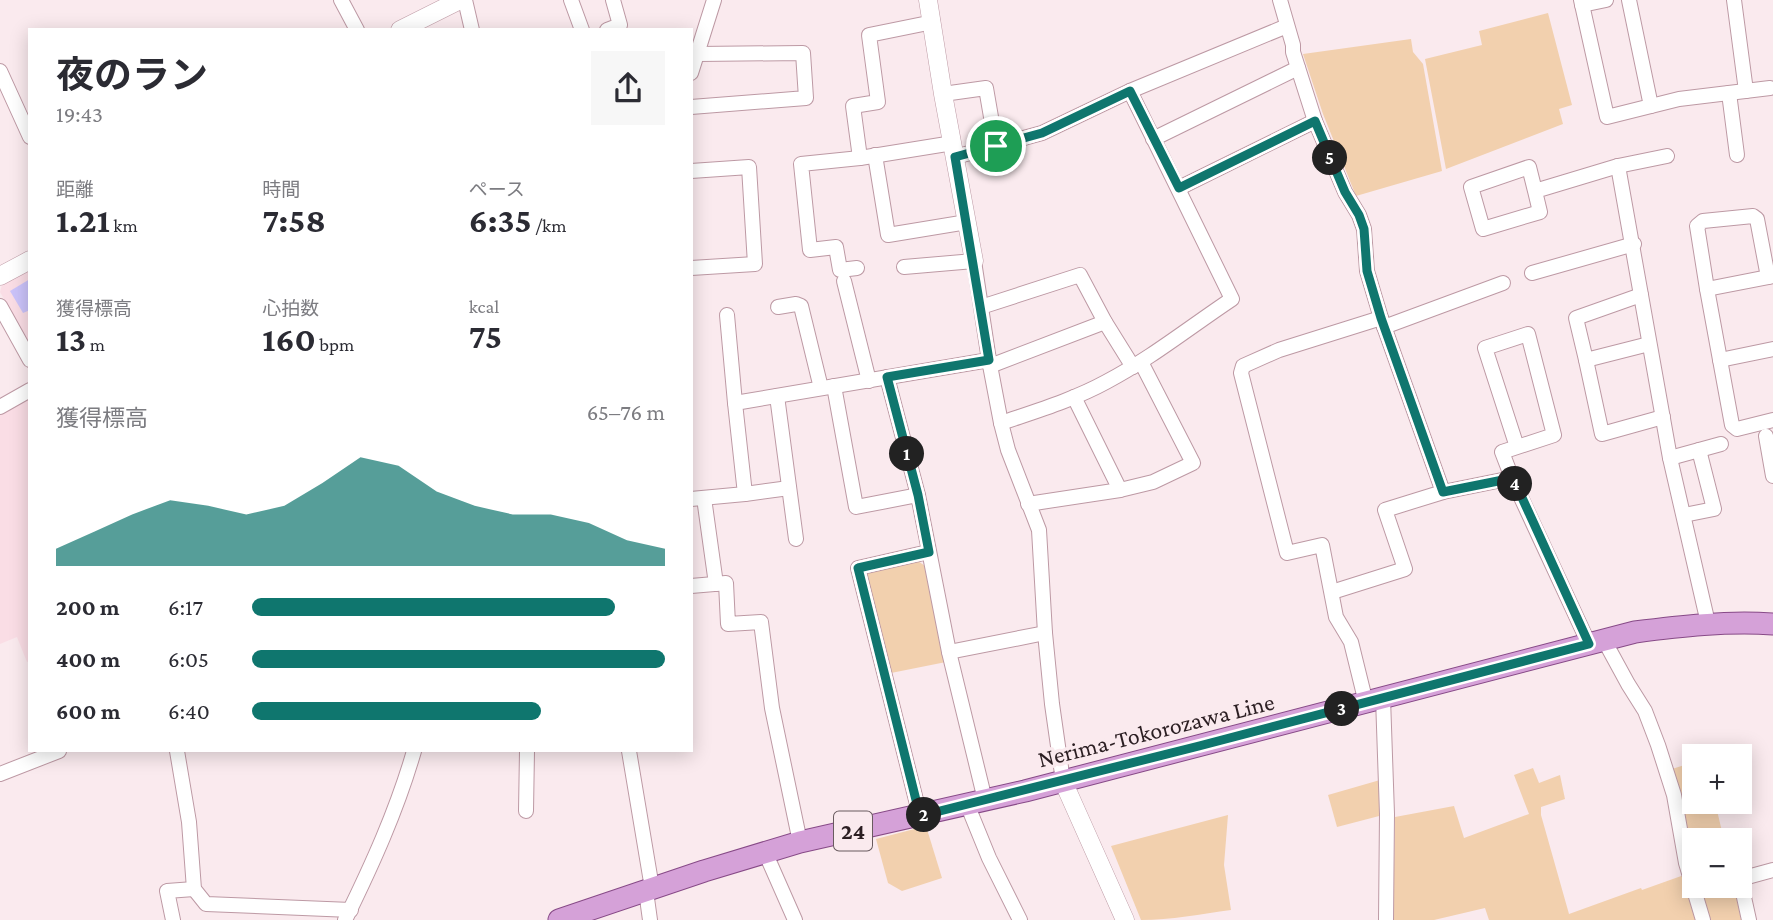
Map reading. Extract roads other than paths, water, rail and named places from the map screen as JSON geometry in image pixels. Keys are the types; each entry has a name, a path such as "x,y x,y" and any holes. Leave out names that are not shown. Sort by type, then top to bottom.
{"main road":[{"name":"Nerima-Tokorozawa Line","path":"559,920 800,842 1063,781 1635,632 1708,623 1773,624"}],"street":[{"path":"341,0 356,28"},
{"path":"404,28 460,0"},
{"path":"465,0 472,28"},
{"path":"571,0 581,28"},
{"path":"612,28 620,25 613,0"},
{"path":"693,68 714,0"},
{"path":"928,0 1001,423 1008,450 1039,530 1045,633 1063,781 1125,920"},
{"path":"1280,0 1315,121 1364,229 1367,271 1382,322 1443,492"},
{"path":"1606,0 1581,2 1606,117 1679,99 1770,88"},
{"path":"1629,0 1651,106"},
{"path":"1734,0 1746,91"},
{"path":"860,158 853,106 878,102 869,34 933,22"},
{"path":"857,268 840,270 836,247 810,250 801,164 875,155 996,146 1042,133 1130,91 1287,26"},
{"path":"693,107 806,98 803,53 698,54"},
{"path":"1153,139 1298,68"},
{"path":"0,71 28,133"},
{"path":"943,94 986,88 996,146"},
{"path":"1001,423 1105,383 1137,365 1232,299 1130,91"},
{"path":"1729,93 1737,155"},
{"path":"1179,188 1315,121"},
{"path":"875,155 888,235 967,222"},
{"path":"1535,191 1618,166 1667,156"},
{"path":"1618,166 1670,458 1708,623"},
{"path":"693,171 750,167 755,264 693,268"},
{"path":"1529,167 1535,191 1540,212 1483,229 1471,187 1529,167"},
{"path":"1707,289 1770,277 1757,219 1753,216 1703,221 1697,226 1707,289 1732,425 1737,429 1773,420"},
{"path":"1532,273 1633,244"},
{"path":"0,276 28,261"},
{"path":"904,267 974,261"},
{"path":"981,307 1080,275 1105,322 1137,365 1193,463 1153,482 1120,490 1028,503"},
{"path":"844,281 869,381"},
{"path":"1386,920 1387,814 1374,701 1351,642 1336,617 1322,545 1287,553 1241,373 1243,366 1279,350 1382,322 1503,283"},
{"path":"1641,295 1576,318 1602,434 1663,416"},
{"path":"778,307 796,303 801,306 828,387 856,507 918,495"},
{"path":"0,306 28,356"},
{"path":"727,314 745,494"},
{"path":"735,403 887,377 990,363 1105,322"},
{"path":"1517,447 1485,348 1528,334 1554,435 1502,452 1596,642 1645,710 1674,795 1686,863 1703,920"},
{"path":"1586,360 1649,344"},
{"path":"1720,360 1773,349"},
{"path":"887,377 918,495 989,858 1020,920"},
{"path":"0,407 28,391"},
{"path":"777,396 796,538"},
{"path":"1074,397 1120,490"},
{"path":"1766,436 1773,476"},
{"path":"1670,458 1721,444"},
{"path":"1684,515 1714,509 1699,450"},
{"path":"1332,592 1405,569 1385,510 1443,492 1513,478"},
{"path":"716,584 698,498 789,488"},
{"path":"920,816 858,568 929,552"},
{"path":"693,586 726,583 728,624 761,622 772,708 800,842"},
{"path":"949,652 1045,633"},
{"path":"0,774 57,752"},
{"path":"177,752 189,822 194,889 206,904 348,915 392,818 414,752"},
{"path":"526,811 527,752"},
{"path":"629,752 649,890 650,920"},
{"path":"765,852 795,920"},
{"path":"1749,920 1740,879 1773,870"},
{"path":"173,920 167,891 194,889"}]}
